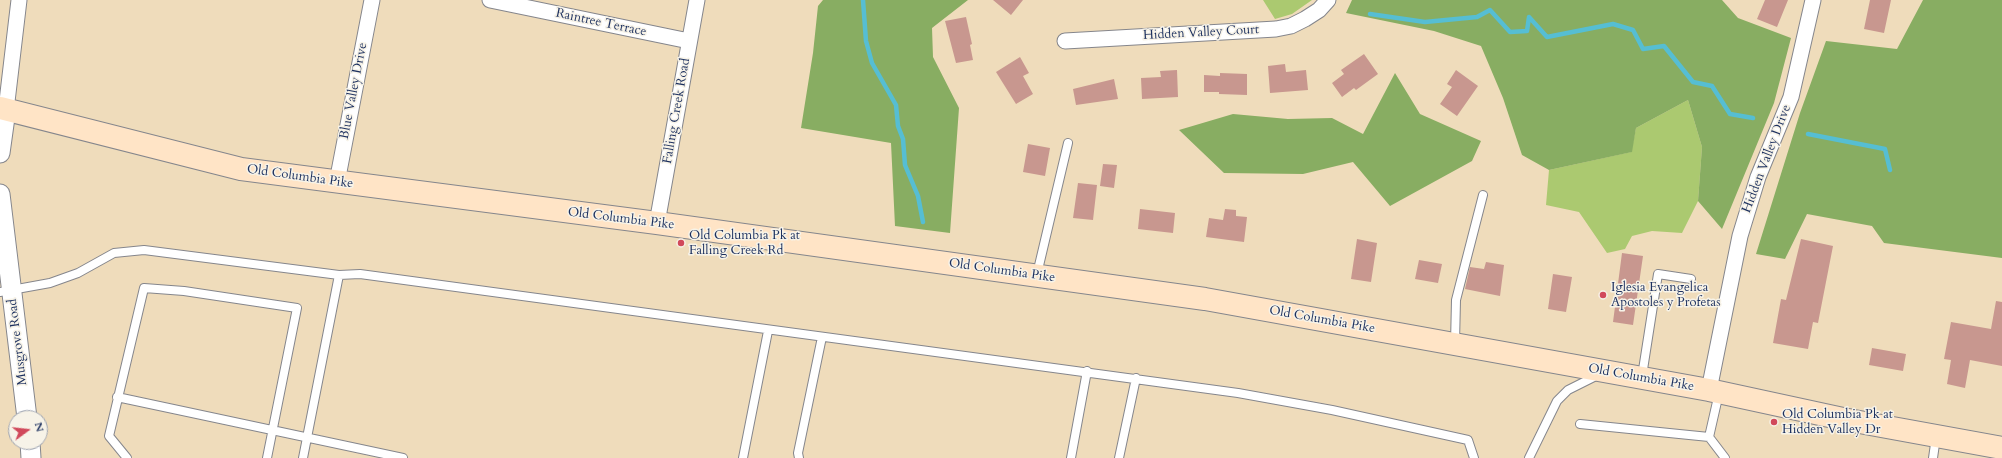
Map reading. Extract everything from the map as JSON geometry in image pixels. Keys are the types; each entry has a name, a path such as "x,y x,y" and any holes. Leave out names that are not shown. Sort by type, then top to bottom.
{"main road":[{"name":"Old Columbia Pike","path":"3,109 241,169 657,223 1205,299 1714,391 2002,448"}],"street":[{"path":"0,153 3,109 19,0"},
{"name":"Blue Valley Drive","path":"337,182 372,0"},
{"name":"Raintree Terrace","path":"490,0 689,41"},
{"name":"Falling Creek Road","path":"657,223 697,0"},
{"name":"Hidden Valley Court","path":"1065,41 1276,29 1292,26 1305,19 1319,10 1328,0"},
{"name":"Hidden Valley Drive","path":"1714,391 1740,236 1758,177 1791,97 1813,0"},
{"name":"Musgrove Road","path":"0,194 6,291 26,410"}],"lane":[{"path":"1037,276 1068,143"},
{"path":"1455,344 1456,300 1483,195"},
{"path":"6,291 50,283 78,273 114,253 144,250 339,275 360,274 768,331 1087,371 1238,393 1332,410 1468,440 1474,458"},
{"path":"1642,378 1658,274 1691,279"},
{"path":"303,458 339,275"},
{"path":"128,458 109,436 144,288 184,291 297,308 267,458"},
{"path":"743,458 768,331"},
{"path":"799,458 798,453 822,337"},
{"path":"1071,458 1087,371"},
{"path":"1529,458 1557,401 1568,390 1606,371"},
{"path":"1119,458 1136,378"},
{"path":"1714,391 1709,437 1712,444 1725,458"},
{"path":"117,397 402,458"},
{"path":"1580,424 1709,437"},
{"path":"1933,458 1936,436"}],"green space":[{"path":"823,0 968,0 932,28 933,57 959,108 950,233 895,226 891,143 801,128 813,53 818,6"},
{"path":"1263,0 1312,0 1292,14 1275,19"},
{"path":"1352,0 1722,0 1738,18 1791,38 1774,103 1722,229 1698,201 1702,147 1688,100 1636,128 1632,152 1549,170 1522,155 1503,98 1481,46 1434,31 1346,13"},
{"path":"1923,0 2002,0 2002,258 1884,243 1872,226 1807,214 1785,259 1756,254 1800,113 1826,41 1897,49"},
{"path":"1395,73 1420,114 1481,141 1472,161 1390,206 1353,162 1303,174 1224,173 1179,130 1233,114 1288,119 1332,118 1363,134"},
{"path":"1688,100 1702,147 1698,201 1682,233 1652,231 1632,236 1625,249 1607,253 1579,212 1546,205 1549,170 1631,152 1636,128"}],"building":[{"path":"993,0 1023,0 1011,15"},
{"path":"1765,0 1788,0 1777,27 1757,19"},
{"path":"1870,0 1891,0 1884,33 1864,29"},
{"path":"966,17 972,44 970,45 973,60 956,63 945,21"},
{"path":"1364,54 1378,74 1356,90 1354,88 1342,97 1332,83 1344,74 1341,70"},
{"path":"1020,57 1029,73 1023,76 1033,94 1016,104 996,72"},
{"path":"1285,64 1286,72 1306,70 1308,90 1270,93 1268,66"},
{"path":"1177,70 1178,97 1142,99 1141,78 1161,77 1160,71"},
{"path":"1456,70 1478,86 1457,116 1440,104 1452,87 1447,84"},
{"path":"1220,73 1247,74 1247,95 1204,92 1204,75 1220,76"},
{"path":"1114,79 1118,99 1076,105 1073,89"},
{"path":"1028,144 1050,148 1045,176 1023,172"},
{"path":"1103,164 1117,165 1114,188 1100,186"},
{"path":"1078,183 1097,185 1093,220 1073,218"},
{"path":"1140,209 1175,213 1173,233 1138,229"},
{"path":"1225,209 1236,210 1236,216 1247,217 1244,242 1206,237 1209,218 1223,220"},
{"path":"1357,239 1377,243 1371,282 1351,279"},
{"path":"1801,239 1833,246 1818,323 1813,322 1808,349 1773,343 1781,299 1786,300"},
{"path":"1622,253 1643,256 1633,325 1613,322"},
{"path":"1419,260 1442,264 1438,283 1415,279"},
{"path":"1486,262 1504,265 1500,296 1465,289 1470,267 1484,269"},
{"path":"1553,274 1572,277 1566,312 1548,309"},
{"path":"1996,301 2002,302 2002,366 1970,360 1965,388 1947,384 1951,360 1944,359 1951,322 1991,329"},
{"path":"1872,348 1906,354 1903,371 1869,365"}],"waterway":[{"path":"863,0 866,41 872,63 896,105 898,126 903,139 905,165 918,196 923,222"},
{"path":"1370,14 1425,22 1477,17 1490,10 1510,32 1527,31 1529,17 1547,37 1613,24 1633,30 1643,49 1664,46 1693,82 1712,86 1730,114 1753,118"},
{"path":"1808,134 1885,149 1890,170"}],"place":[{"name":"Old Columbia Pk at Falling Creek Rd","path":"681,243"},
{"name":"Iglesia Evangelica Apostoles y Profetas","path":"1603,295"},
{"name":"Old Columbia Pk at Hidden Valley Dr","path":"1774,422"}]}
